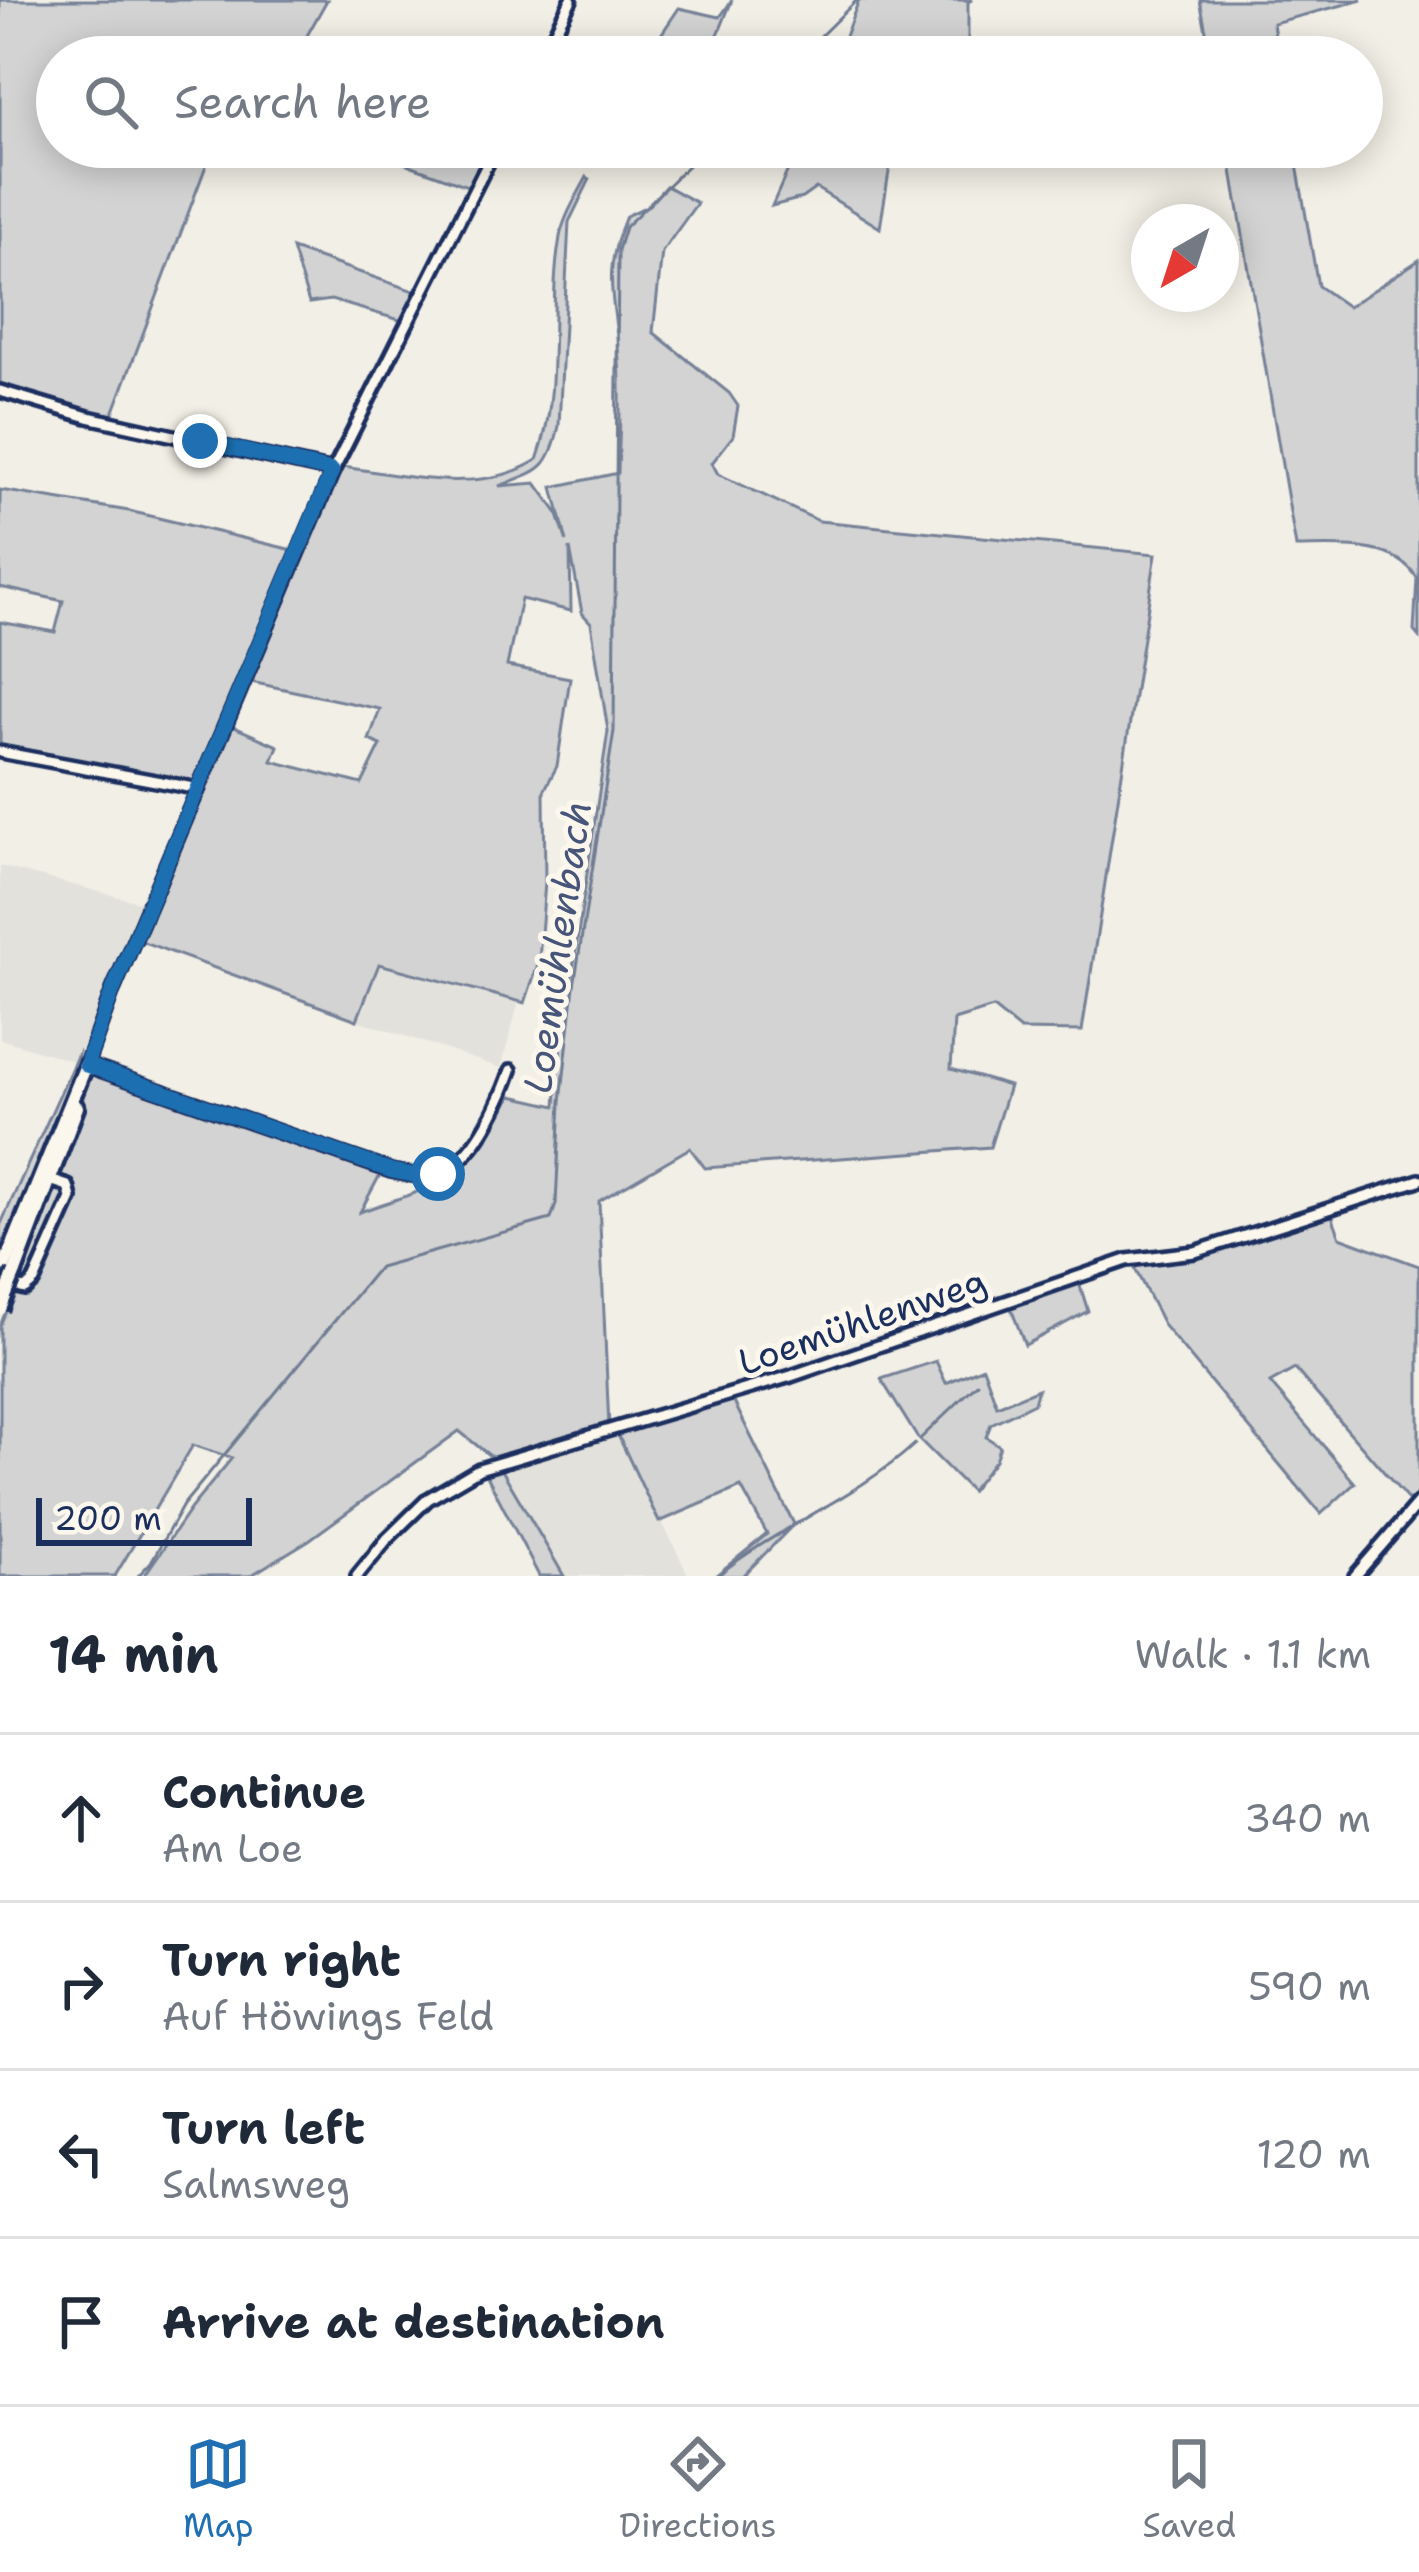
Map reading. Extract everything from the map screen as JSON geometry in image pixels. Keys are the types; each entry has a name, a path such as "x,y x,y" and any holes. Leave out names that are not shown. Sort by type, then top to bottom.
{"main road":[{"path":"0,1310 5,1275 46,1179 86,1065"}],"street":[{"path":"553,36 571,0"},
{"path":"485,168 332,471 86,1065 392,1171 423,1177 454,1164 496,1114 511,1070"},
{"path":"0,391 88,417 332,471"},
{"path":"0,752 199,789"},
{"path":"5,1275 25,1288 34,1281 72,1191 46,1179"},
{"name":"Loemühlenweg","path":"357,1576 416,1510 479,1468 791,1376 1127,1260 1195,1252 1419,1180"},
{"path":"1355,1576 1419,1502"}],"shaded area":[{"path":"0,0 327,0 307,36 36,36 36,168 205,168 111,419 0,387"},
{"path":"732,0 717,36 660,36 679,8 720,17"},
{"path":"859,0 972,0 968,2 968,36 845,36"},
{"path":"1200,0 1362,0 1273,23 1275,36 1207,36"},
{"path":"418,168 480,168 470,187"},
{"path":"789,168 890,168 880,228 816,188 802,198 772,206"},
{"path":"1232,168 1298,168 1318,286 1348,307 1419,260 1419,637 1414,631 1417,578 1394,557 1346,547 1296,547"},
{"path":"587,177 569,222 555,441 541,467 499,486 536,483 557,512 567,542 553,487 618,473 620,375 612,273 618,238 626,216 649,205 666,186 697,203 662,252 653,332 729,393 738,406 733,436 712,463 718,474 819,521 1156,554 1082,1031 1020,1030 993,1008 954,1020 951,1069 1009,1086 990,1147 705,1168 690,1148 599,1201 609,1427 495,1460 459,1431 309,1540 250,1576 144,1576 232,1458 193,1445 115,1576 0,1576 0,1326 62,1167 90,1074 381,1173 360,1212 428,1188 464,1166 512,1096 556,1106 608,731 591,623 582,613 570,548 571,611 521,599 507,666 570,678 557,766 544,791 545,882 539,961 525,1003 379,964 357,1020 135,939 198,789 0,751 0,622 55,632 63,601 0,587 0,490 129,511 297,551 368,393 375,395 342,467 467,480 515,471 537,460 550,406 560,237","holes":["246,681 380,709 369,740 381,745 362,784 272,761 278,746 227,724"]},
{"path":"292,249 417,292 403,321 331,300 309,303"},
{"path":"0,866 150,905 86,1065 0,1039"},
{"path":"379,963 519,1001 501,1068 357,1020"},
{"path":"78,1054 79,1064 0,1250 0,1226"},
{"path":"1331,1213 1340,1237 1419,1266 1419,1501 1414,1507 1295,1369 1270,1383 1355,1483 1321,1514 1164,1326 1133,1265 1134,1259 1195,1252"},
{"path":"1078,1279 1088,1311 1025,1345 1009,1303"},
{"path":"936,1361 946,1383 983,1367 997,1406 1038,1389 1034,1403 991,1424 986,1437 1000,1446 971,1491 917,1437 881,1379"},
{"path":"731,1396 794,1524 743,1576 715,1576 767,1534 741,1487 659,1522 616,1431"},
{"path":"616,1431 686,1576 564,1576 499,1465"},
{"path":"499,1465 564,1576 539,1576 484,1470"}],"waterway":[{"name":"Loemühlenbach","path":"820,36 857,0"},
{"name":"Loemühlenbach","path":"138,1576 183,1505 379,1267 551,1219 574,986 614,731 618,250 625,227 685,168"},
{"path":"921,1438 978,1383"},
{"path":"717,1576 869,1480 915,1444"}],"route":[{"path":"200,441 332,471 113,990 86,1065 392,1171 423,1177 438,1174"}]}
